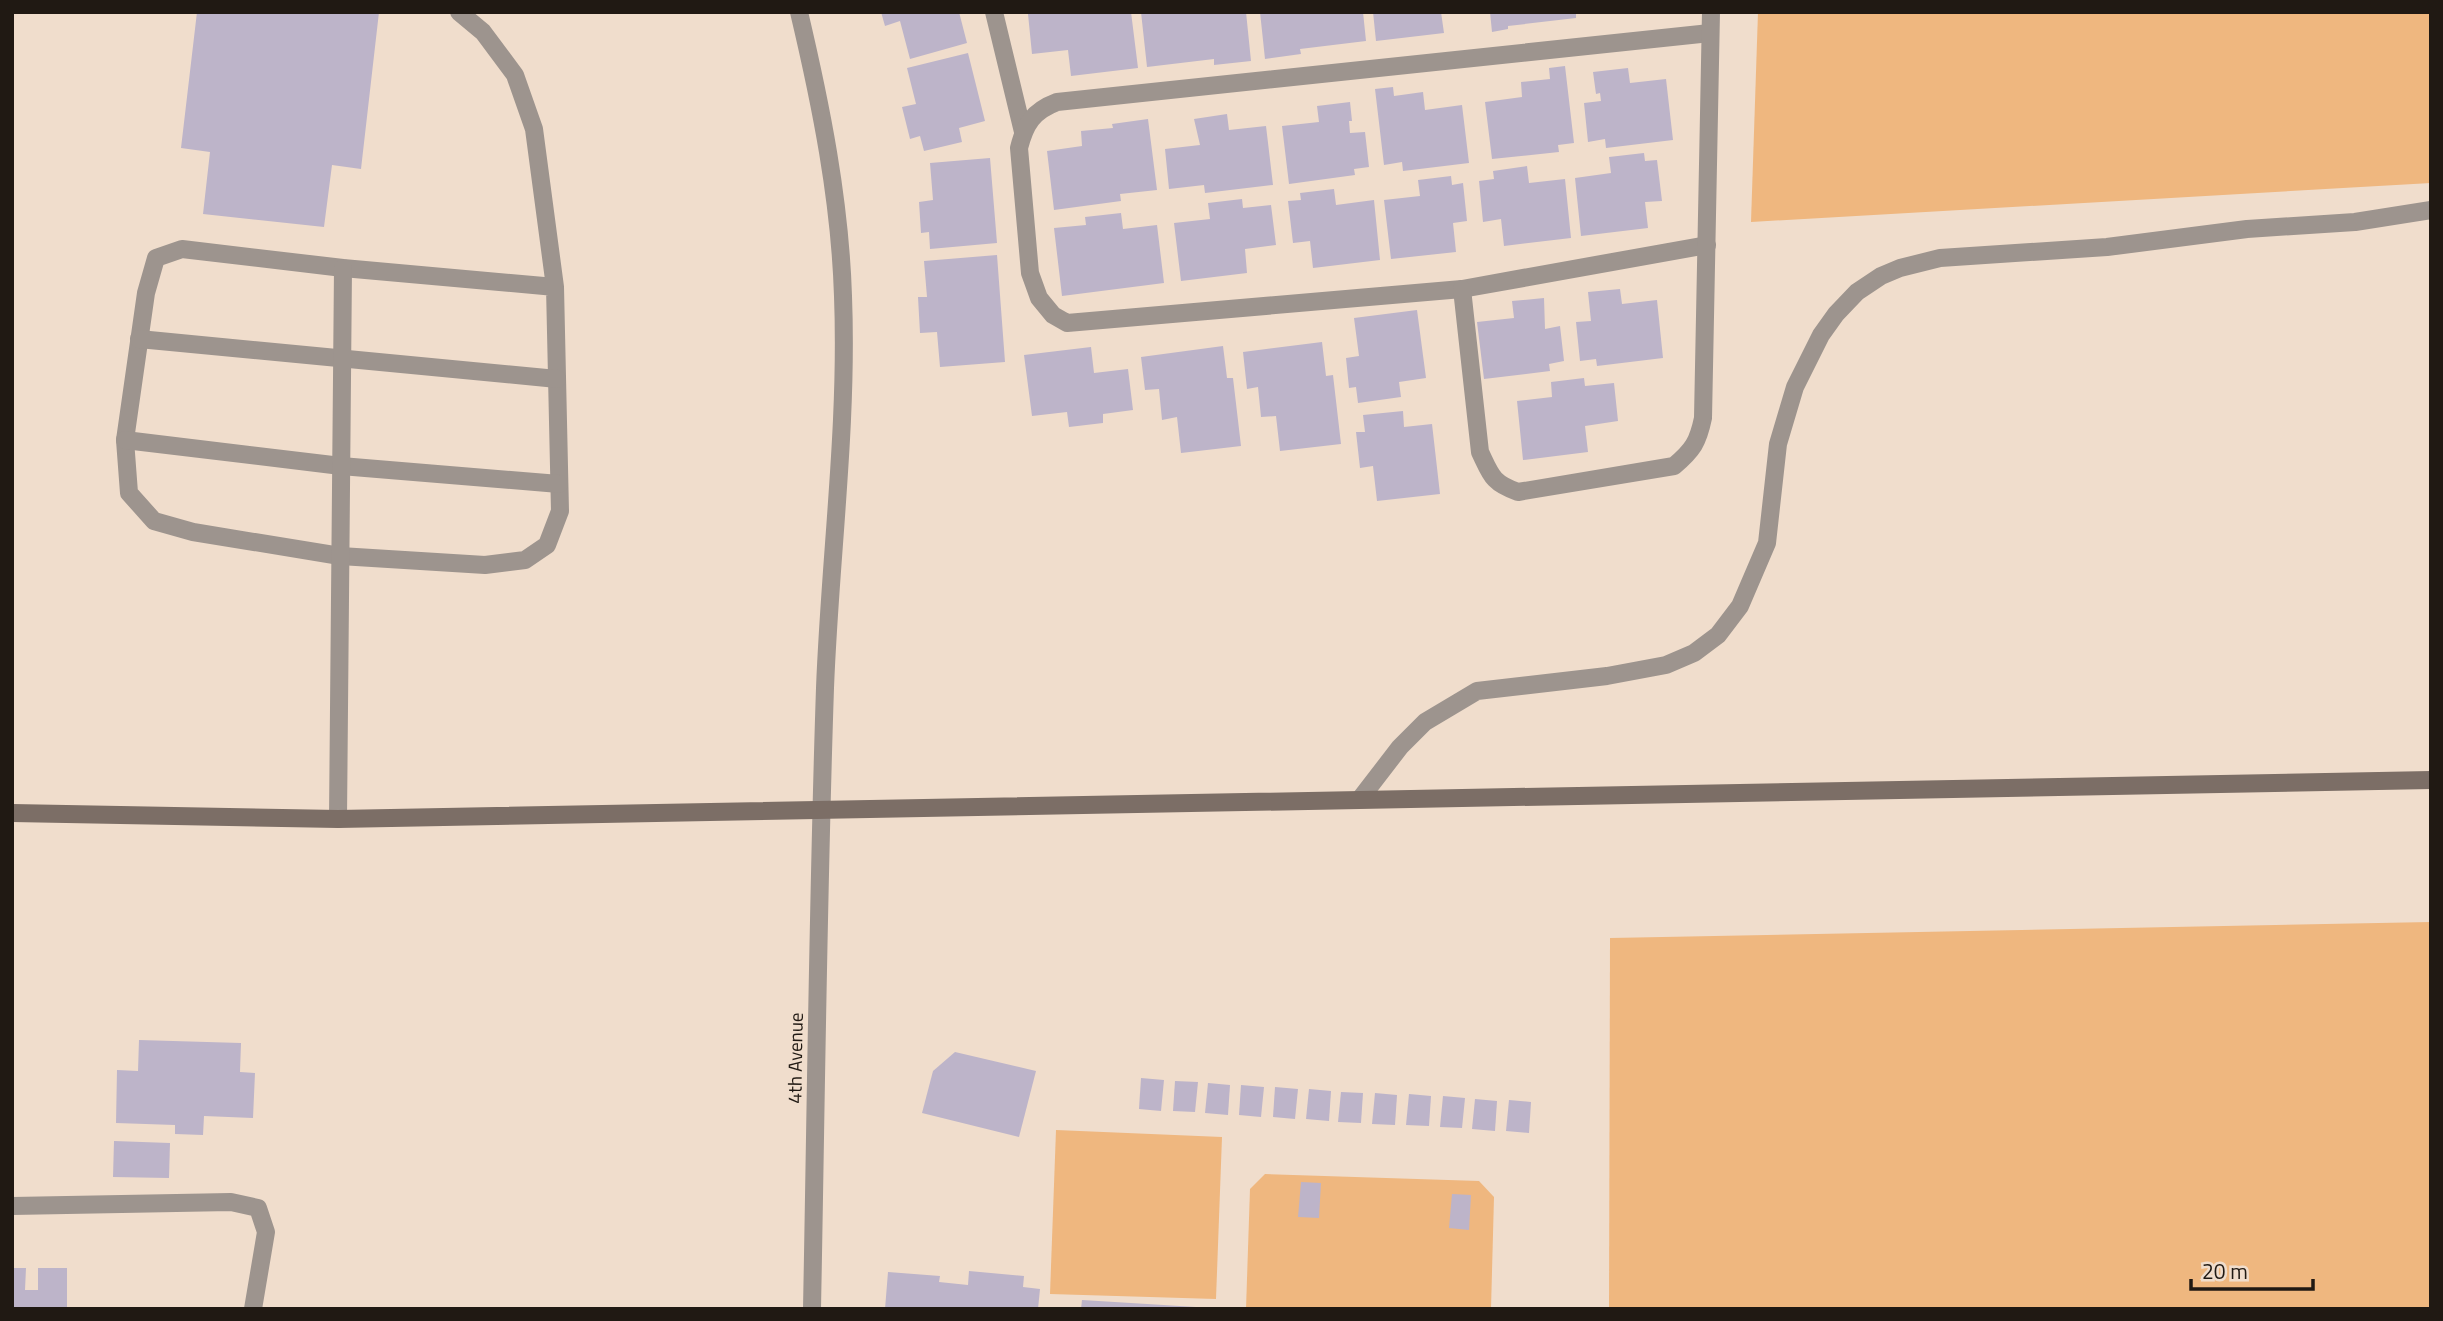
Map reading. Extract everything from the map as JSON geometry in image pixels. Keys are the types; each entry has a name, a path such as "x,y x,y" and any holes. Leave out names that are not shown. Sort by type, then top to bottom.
{"main road":[{"path":"12,813 338,819 2431,780"}],"street":[{"path":"459,12 483,32 515,75 534,129 555,287 560,511 547,545 525,560 485,565 340,555 193,532 154,521 129,493 125,440 146,293 156,258 182,249 343,268 555,287"},
{"name":"4th Avenue","path":"799,12 818,93 831,174 843,295 842,441 828,622 821,809 812,1309"},
{"path":"993,12 1023,132"},
{"path":"1462,289 1480,452 1490,473 1501,486 1518,492 1674,466 1688,454 1698,439 1703,418 1711,12"},
{"path":"1707,245 1462,289 1067,323 1053,315 1039,298 1030,274 1019,148 1023,132 1042,108 1057,102 1710,33"},
{"path":"1360,799 1400,747 1424,722 1477,691 1607,676 1666,665 1694,653 1718,635 1740,606 1767,542 1778,444 1795,387 1821,335 1836,314 1857,292 1881,275 1940,258 2107,247 2247,229 2355,222 2431,210"},
{"path":"338,819 343,268"},
{"path":"139,339 557,379"},
{"path":"125,440 341,466 559,484"},
{"path":"12,1206 231,1202 258,1209 266,1232 253,1309"}],"shaded area":[{"path":"1758,12 2431,12 2431,183 1751,222"},
{"path":"2431,922 2431,1309 1609,1309 1610,938"},
{"path":"1056,1130 1222,1137 1216,1299 1050,1294"},
{"path":"1265,1174 1479,1181 1494,1197 1491,1309 1246,1309 1250,1189"}],"building":[{"path":"197,12 379,12 361,169 332,165 324,227 203,214 210,152 181,148"},
{"path":"881,12 959,12 967,43 910,59 900,21 885,26"},
{"path":"1131,12 1138,68 1071,76 1068,50 1032,54 1028,14"},
{"path":"1141,12 1246,12 1251,61 1214,65 1214,59 1147,67"},
{"path":"1260,12 1363,12 1366,41 1300,49 1301,54 1265,59"},
{"path":"1373,12 1441,12 1444,33 1376,41"},
{"path":"1490,12 1576,12 1576,18 1508,26 1508,29 1492,32"},
{"path":"968,53 985,121 959,128 962,142 924,151 920,136 910,139 902,107 916,104 907,68"},
{"path":"1565,66 1574,143 1558,145 1559,152 1492,159 1485,102 1522,97 1521,82 1550,79 1549,68"},
{"path":"1628,68 1630,83 1666,79 1673,140 1606,148 1605,139 1588,142 1584,103 1601,101 1600,93 1596,94 1593,72"},
{"path":"1393,87 1394,96 1423,92 1425,110 1462,105 1469,163 1403,171 1402,162 1384,165 1375,89"},
{"path":"1350,102 1350,133 1365,132 1369,167 1354,169 1355,175 1289,184 1282,126 1319,122 1317,106"},
{"path":"1227,114 1229,130 1266,126 1273,185 1205,193 1204,185 1169,189 1165,149 1200,145 1194,119"},
{"path":"1148,119 1157,190 1120,194 1121,201 1054,210 1047,151 1082,146 1081,131 1113,128 1112,124"},
{"path":"1644,153 1645,161 1657,160 1662,201 1645,202 1648,228 1581,236 1575,178 1611,173 1609,157"},
{"path":"990,158 997,243 930,249 929,232 921,233 919,202 933,200 930,163"},
{"path":"1527,166 1529,183 1565,179 1571,238 1504,246 1501,219 1483,222 1479,181 1494,179 1493,171"},
{"path":"1451,176 1452,185 1463,183 1467,221 1453,223 1456,252 1391,259 1384,200 1420,196 1418,180"},
{"path":"1334,189 1336,205 1374,200 1380,260 1313,268 1310,241 1293,243 1288,201 1301,200 1300,193"},
{"path":"1242,199 1243,208 1271,205 1276,245 1245,249 1247,273 1181,281 1174,223 1210,219 1208,203"},
{"path":"1121,213 1123,229 1157,225 1164,283 1062,296 1054,228 1086,225 1085,217"},
{"path":"997,255 1005,362 940,367 937,332 920,333 918,297 927,297 924,261"},
{"path":"1620,289 1622,304 1657,300 1663,358 1597,366 1596,359 1580,361 1576,322 1591,321 1588,292"},
{"path":"1544,298 1545,329 1560,326 1564,361 1549,364 1550,371 1484,379 1477,322 1514,318 1512,301"},
{"path":"1417,310 1426,378 1399,382 1401,397 1358,403 1356,387 1349,388 1346,358 1359,356 1354,318"},
{"path":"1322,342 1326,376 1333,375 1341,444 1280,451 1276,416 1261,417 1258,387 1247,389 1243,352"},
{"path":"1223,346 1227,378 1233,378 1241,446 1181,453 1177,417 1162,420 1159,389 1145,390 1141,357"},
{"path":"1091,347 1094,373 1128,369 1133,410 1103,414 1103,423 1069,427 1067,412 1032,416 1024,355"},
{"path":"1584,378 1585,386 1614,383 1618,421 1585,426 1588,452 1523,460 1517,401 1552,397 1551,382"},
{"path":"1403,411 1404,427 1432,424 1440,494 1377,501 1373,466 1360,468 1356,432 1365,432 1363,415"},
{"path":"139,1040 241,1043 240,1072 255,1073 253,1118 204,1116 203,1135 175,1134 175,1125 116,1123 117,1070 138,1071"},
{"path":"955,1052 1036,1071 1019,1137 922,1113 933,1071"},
{"path":"1141,1078 1164,1080 1161,1111 1139,1109"},
{"path":"1175,1081 1198,1082 1195,1112 1173,1111"},
{"path":"1208,1083 1230,1085 1228,1115 1205,1113"},
{"path":"1241,1085 1264,1087 1261,1117 1239,1115"},
{"path":"1275,1087 1298,1089 1295,1119 1273,1117"},
{"path":"1309,1089 1331,1091 1329,1121 1306,1119"},
{"path":"1341,1092 1363,1093 1361,1123 1338,1122"},
{"path":"1375,1093 1397,1095 1395,1125 1372,1124"},
{"path":"1409,1094 1431,1096 1429,1126 1406,1125"},
{"path":"1443,1096 1465,1098 1462,1128 1440,1127"},
{"path":"1475,1099 1497,1101 1495,1131 1472,1129"},
{"path":"1509,1100 1531,1102 1529,1133 1506,1131"},
{"path":"114,1141 170,1143 169,1178 113,1177"},
{"path":"1301,1182 1321,1183 1319,1218 1298,1217"},
{"path":"1452,1194 1471,1195 1469,1230 1449,1228"},
{"path":"12,1268 26,1268 25,1290 38,1290 38,1268 67,1268 67,1309 12,1309"},
{"path":"969,1271 1024,1276 1023,1287 1040,1289 1038,1309 885,1309 888,1272 940,1276 939,1282 968,1285"},
{"path":"1082,1300 1196,1307 1196,1309 1081,1309"}]}
